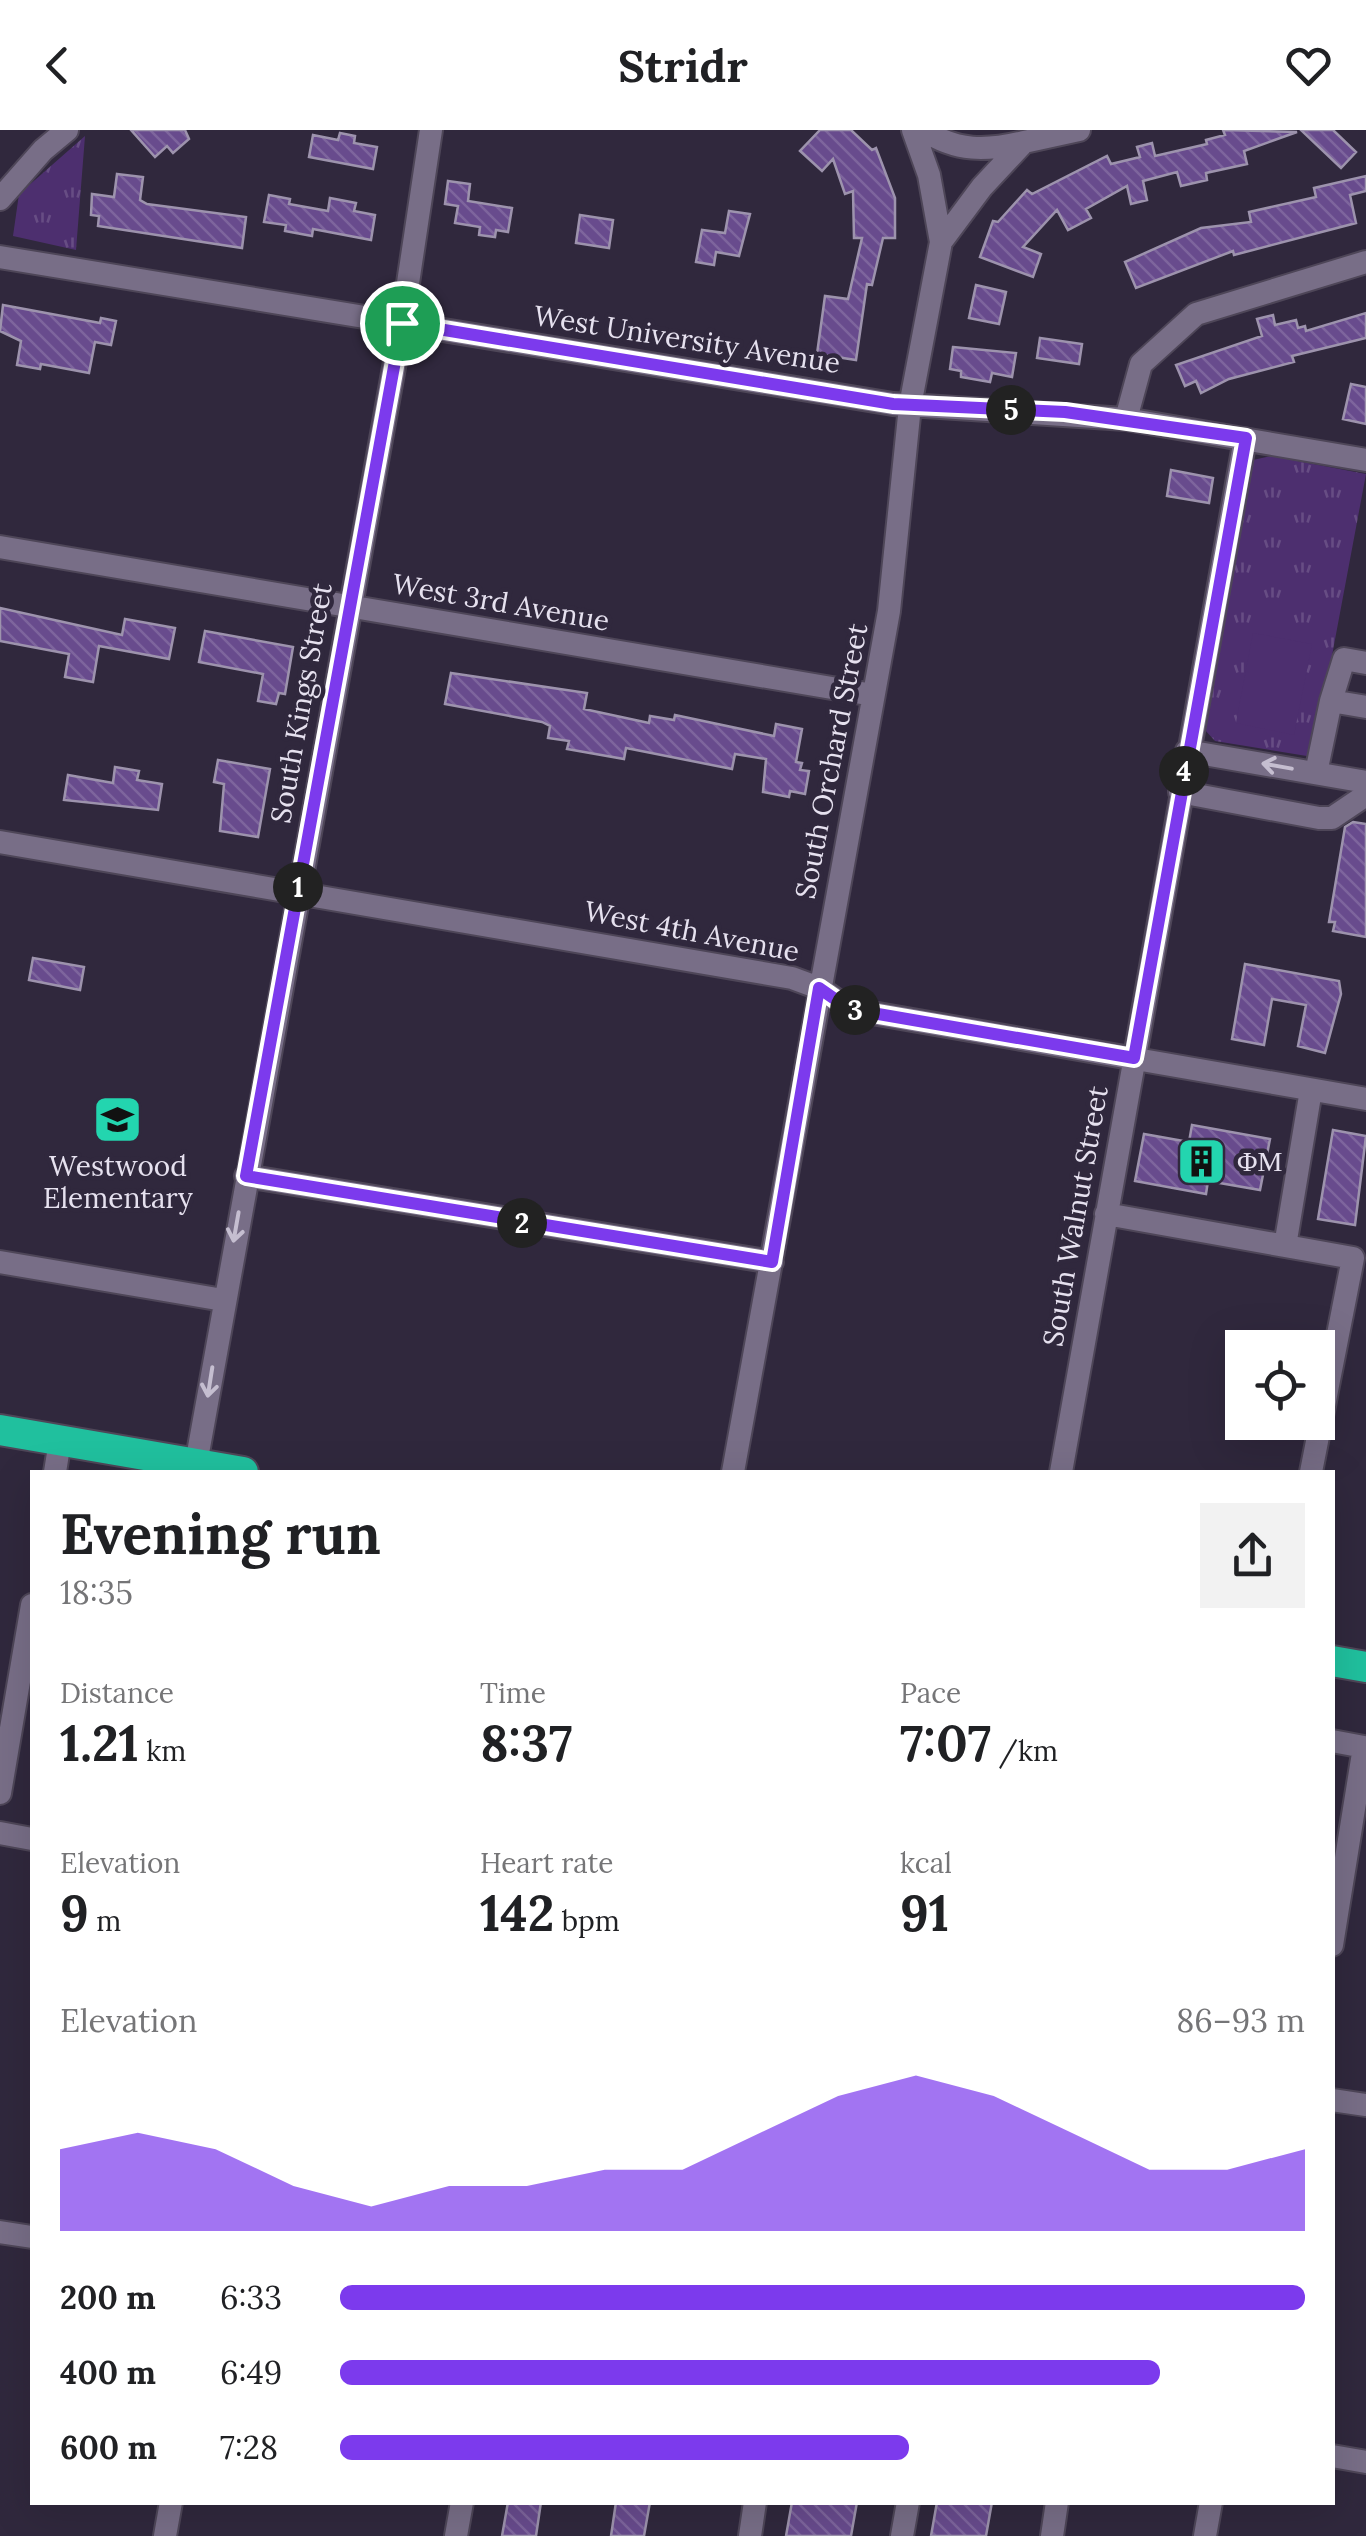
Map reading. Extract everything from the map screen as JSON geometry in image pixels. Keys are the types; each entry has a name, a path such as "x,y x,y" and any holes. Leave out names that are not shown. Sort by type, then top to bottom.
{"highway":[{"path":"0,1430 231,1470"},
{"path":"1335,1662 1366,1667"}],"street":[{"path":"0,200 43,150 67,130"},
{"name":"South Kings Street","path":"196,1464 402,323 431,130"},
{"path":"913,130 930,175 942,242"},
{"path":"924,130 942,142 969,150 1079,130"},
{"name":"South Orchard Street","path":"734,1470 889,611 910,406 942,242 982,187 1024,142"},
{"name":"West University Avenue","path":"0,257 910,406 1126,419 1366,460"},
{"path":"1126,419 1141,364 1196,314 1366,262"},
{"name":"South Walnut Street","path":"1060,1470 1246,438"},
{"name":"West 3rd Avenue","path":"0,548 873,695"},
{"path":"1316,773 1344,659 1366,662"},
{"path":"1331,701 1366,707"},
{"path":"1188,751 1366,782"},
{"path":"1180,792 1332,818 1366,795"},
{"name":"West 4th Avenue","path":"0,842 792,978 819,988 849,1009 1366,1100"},
{"path":"1285,1246 1311,1090"},
{"path":"246,1176 772,1262"},
{"path":"1106,1214 1353,1258 1311,1470"},
{"path":"0,1262 223,1300"},
{"path":"55,1470 60,1440"},
{"path":"0,1793 27,1670 30,1630"},
{"path":"1335,1742 1364,1747 1335,1923"},
{"path":"0,1833 30,1839"},
{"path":"1335,2100 1366,2105"},
{"path":"0,2232 30,2237"},
{"path":"1335,2457 1366,2462"},
{"path":"165,2536 170,2505"},
{"path":"456,2536 461,2505"},
{"path":"750,2536 755,2505"},
{"path":"902,2536 907,2505"},
{"path":"1052,2536 1057,2505"},
{"path":"1205,2536 1210,2505"}],"green space":[{"path":"85,136 76,250 13,236 19,194"},
{"path":"1271,456 1366,474 1313,757 1215,741 1205,730 1253,460"},
{"path":"1253,633 1312,644 1294,735 1236,723"}],"building":[{"path":"131,130 185,130 189,139 173,153 167,146 155,157"},
{"path":"820,130 851,130 872,150 876,148 895,198 895,238 883,238 872,285 867,284 856,360 817,354 825,296 848,299 862,238 854,238 853,191 845,194 833,159 822,171 800,151"},
{"path":"1223,130 1297,132 1244,151 1247,164 1206,173 1207,180 1181,186 1177,172 1143,181 1147,200 1131,204 1127,186 1086,209 1091,218 1068,230 1057,210 1023,247 1041,254 1033,277 980,257 993,221 998,222 1027,190 1032,194 1107,156 1111,164 1140,157 1137,147 1152,143 1155,156 1207,144 1206,140 1225,135"},
{"path":"1301,130 1333,130 1356,152 1341,168"},
{"path":"340,133 355,136 354,143 377,147 373,169 309,157 313,135 338,140"},
{"path":"117,174 143,177 140,200 147,204 246,217 242,248 98,226 99,216 91,215 92,194 114,197"},
{"path":"1366,176 1366,191 1350,195 1356,223 1234,255 1233,251 1136,288 1125,262 1201,228 1251,222 1249,212 1316,197 1314,188"},
{"path":"448,181 470,184 468,201 512,208 508,232 496,230 495,237 479,235 480,227 455,223 458,206 445,204"},
{"path":"269,195 290,199 289,204 328,211 330,198 356,203 354,211 375,215 371,240 313,229 312,236 285,231 286,225 264,222"},
{"path":"729,211 750,214 739,256 716,252 714,265 696,262 702,230 725,233"},
{"path":"580,215 613,220 609,248 576,243"},
{"path":"976,285 1006,292 999,324 969,318"},
{"path":"3,305 100,323 101,318 116,321 111,345 95,342 89,373 41,364 40,369 17,365 21,341 0,331"},
{"path":"1366,313 1366,338 1292,356 1294,362 1229,379 1201,393 1196,381 1185,386 1176,365 1262,336 1257,319 1273,315 1275,325 1296,320 1298,328 1305,326 1306,331"},
{"path":"1040,338 1082,344 1079,364 1037,358"},
{"path":"953,347 1016,353 1012,377 992,373 990,382 961,377 961,371 950,369"},
{"path":"1351,384 1366,387 1366,424 1343,419"},
{"path":"1171,470 1213,478 1209,503 1167,496"},
{"path":"0,608 122,635 125,619 175,628 169,659 99,646 93,682 65,677 69,654 0,641"},
{"path":"205,631 293,647 285,694 279,693 276,704 258,701 263,674 199,662"},
{"path":"451,673 587,693 584,709 649,723 650,716 674,720 675,715 774,736 776,724 802,729 796,762 802,763 800,770 809,771 805,794 790,791 789,797 763,792 766,759 735,754 732,769 626,748 624,759 567,749 569,741 548,738 550,726 542,722 445,704"},
{"path":"218,760 270,769 258,837 220,831 224,784 214,782"},
{"path":"115,767 139,771 137,780 162,784 158,810 64,800 68,775 113,783"},
{"path":"1353,822 1366,824 1366,937 1333,931 1335,922 1329,922 1345,827"},
{"path":"33,958 84,967 80,990 29,980"},
{"path":"1245,964 1339,981 1341,994 1325,1053 1298,1046 1306,1005 1272,999 1264,1045 1232,1039"},
{"name":"ΦΜ","path":"1192,1125 1270,1139 1260,1190 1208,1181 1206,1194 1135,1181 1144,1134 1189,1142"},
{"path":"1333,1130 1366,1136 1355,1225 1318,1219"},
{"path":"507,2505 541,2505 536,2536 502,2536"},
{"path":"616,2505 649,2505 644,2536 611,2536"},
{"path":"791,2505 856,2505 851,2536 786,2536"},
{"path":"936,2505 991,2505 986,2536 931,2536"}],"place":[{"name":"Westwood Elementary","path":"118,1119"},
{"name":"ΦΜ","path":"1202,1161"}],"route":[{"path":"402,323 893,404 1065,412 1246,438 1134,1058 849,1009 819,988 772,1262 246,1176 402,323"}]}
